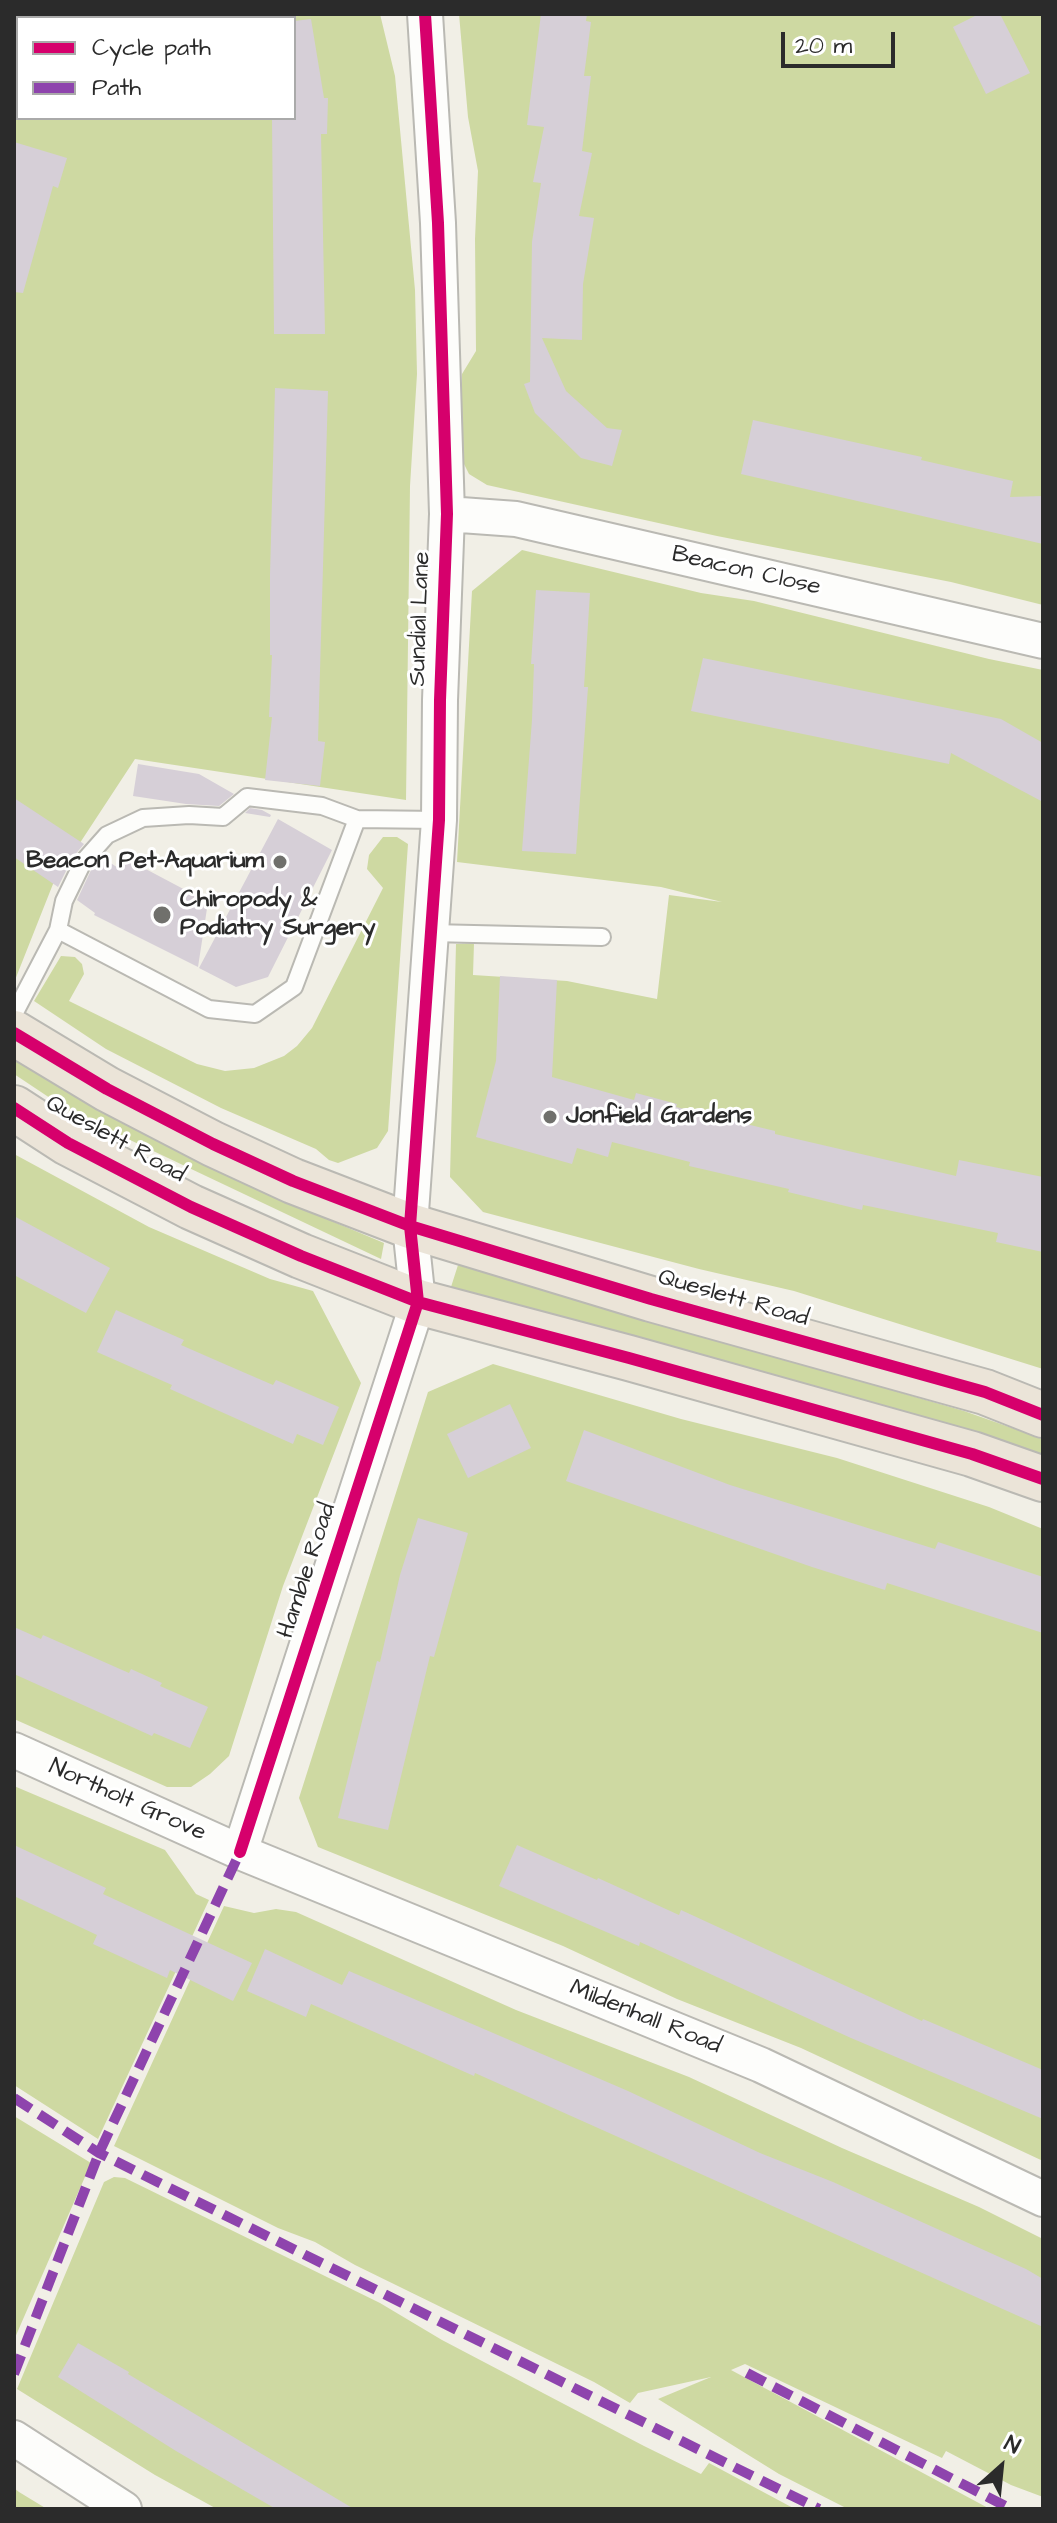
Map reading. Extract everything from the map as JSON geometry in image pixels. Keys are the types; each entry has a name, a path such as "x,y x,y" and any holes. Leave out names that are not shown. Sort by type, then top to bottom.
{"highway":[{"name":"Queslett Road","path":"14,1033 107,1089 213,1144 293,1181 410,1226 651,1299 985,1392 1043,1415"},
{"name":"Queslett Road","path":"14,1108 68,1143 191,1207 301,1256 418,1302 972,1454 1043,1479"}],"street":[{"name":"Sundial Lane","path":"410,1226 439,820 447,514 438,223 425,14"},
{"name":"Beacon Close","path":"447,514 516,519 1043,641"},
{"path":"410,1226 418,1302"},
{"name":"Hamble Road","path":"240,1852 418,1302"},
{"name":"Northolt Grove","path":"14,1750 240,1852"},
{"name":"Mildenhall Road","path":"240,1852 761,2065 1043,2199"},
{"path":"14,2438 124,2509"}],"lane":[{"path":"14,1014 58,930 64,901 83,862 107,835 143,818 189,815 223,817 247,797 322,806 357,819 439,820"},
{"path":"58,930 209,1009 255,1014 294,987 357,819"},
{"path":"431,933 602,937"}],"green space":[{"path":"14,14 380,14 395,76 415,290 417,374 410,486 406,800 135,759 53,884 15,980"},
{"path":"459,14 1043,14 1043,605 951,582 717,536 487,485 469,474 458,452 462,374 476,351 478,171 468,117"},
{"path":"522,550 1043,670 1043,1369 794,1291 483,1212 450,1177 456,944 474,943 473,975 567,981 657,999 669,895 722,902 661,887 457,862 472,591"},
{"path":"383,837 397,837 408,844 388,1131 377,1148 338,1163 329,1160 316,1149 221,1108 106,1049 34,1001 61,956 75,957 82,964 84,974 69,1001 197,1064 225,1071 254,1068 284,1056 312,1028 383,888 367,869 369,855"},
{"path":"14,1055 84,1102 258,1190 384,1243 381,1259 71,1112 14,1074"},
{"path":"14,1154 149,1227 270,1279 313,1291 361,1383 283,1586 229,1756 191,1787 167,1787 14,1719"},
{"path":"458,1265 964,1411 1043,1439 1043,1459 699,1356 451,1287"},
{"path":"493,1364 681,1419 837,1458 989,1507 1043,1529 1043,2161 801,2048 677,1999 563,1946 318,1847 299,1798 428,1392"},
{"path":"14,1786 165,1850 196,1894 209,1900 98,2139 14,2085"},
{"path":"224,1906 254,1913 276,1909 296,1912 516,2010 689,2077 979,2207 1043,2239 1043,2497 1011,2485 946,2451 942,2458 745,2364 731,2370 990,2509 848,2509 779,2474 658,2399 711,2377 638,2393 630,2403 315,2242 278,2228 114,2146"},
{"path":"14,2116 91,2163 14,2340"},
{"path":"114,2177 125,2178 380,2303 442,2340 701,2474 709,2463 795,2509 217,2509 155,2475 17,2389 104,2182"},
{"path":"14,2488 19,2492 47,2509 14,2509"}],"building":[{"path":"541,14 587,14 586,21 591,22 584,76 591,76 582,151 592,153 579,216 594,218 583,284 582,340 542,338 566,391 607,428 622,430 612,466 581,458 535,413 524,384 530,382 532,242 541,183 533,182 544,127 527,125"},
{"path":"979,14 1000,14 1030,73 986,94 953,27"},
{"path":"311,19 324,98 328,98 327,134 321,134 325,334 274,334 272,120 296,120 296,21"},
{"path":"14,142 67,158 58,188 53,186 23,293 14,292"},
{"path":"275,388 328,391 318,741 325,742 320,786 265,780 272,717 269,717 272,655 270,574"},
{"path":"753,420 922,457 921,460 1013,481 1010,497 1043,496 1043,544 741,474"},
{"path":"536,590 590,593 584,687 588,687 576,854 522,851 532,720 534,664 531,664"},
{"path":"703,658 1001,719 1043,743 1043,802 951,753 949,764 691,711"},
{"path":"138,764 199,774 234,794 219,806 133,796"},
{"path":"14,798 84,844 73,857 58,887 14,857"},
{"path":"250,808 262,810 271,815 245,813"},
{"path":"278,819 332,850 268,977 236,987 199,968"},
{"path":"102,857 118,868 123,857 208,902 198,967 94,915 77,900 92,868"},
{"path":"500,976 557,980 552,1077 634,1100 636,1093 677,1104 676,1107 775,1131 775,1134 956,1176 959,1160 1043,1177 1043,1252 996,1242 998,1233 863,1205 862,1210 689,1166 690,1162 612,1142 608,1157 577,1148 572,1164 476,1137 496,1061"},
{"path":"14,1216 110,1268 86,1313 14,1275"},
{"path":"116,1310 184,1340 181,1345 229,1366 273,1385 276,1380 339,1407 323,1445 297,1434 293,1444 170,1389 172,1385 97,1352"},
{"path":"510,1404 531,1448 468,1478 447,1434"},
{"path":"584,1430 730,1485 935,1549 938,1542 1043,1577 1043,1633 887,1583 885,1590 812,1567 566,1481"},
{"path":"418,1518 468,1533 434,1657 430,1656 388,1830 338,1818 377,1661 380,1662 400,1575"},
{"path":"14,1627 41,1639 43,1635 129,1673 131,1669 162,1683 160,1686 208,1707 190,1748 154,1733 152,1736 14,1674"},
{"path":"14,1845 106,1888 103,1894 252,1963 233,2001 170,1970 167,1978 93,1944 97,1935 14,1896"},
{"path":"517,1845 679,1915 681,1910 922,2021 1043,2070 1043,2119 851,2038 640,1942 639,1946 499,1886"},
{"path":"265,1949 342,1985 349,1971 628,2091 760,2153 833,2182 1026,2269 1043,2279 1043,2327 475,2073 474,2076 311,2004 306,2017 247,1991"},
{"path":"78,2343 354,2509 276,2509 176,2451 58,2377"}],"marked path":[{"path":"14,2374 99,2153 240,1852"},
{"path":"14,2098 99,2153 819,2509"},
{"path":"747,2373 1011,2509"}],"cycle path":[{"path":"240,1852 418,1302 410,1226 439,820 447,514 438,223 425,14"},
{"path":"14,1033 107,1089 213,1144 293,1181 410,1226 651,1299 985,1392 1043,1415"},
{"path":"14,1108 68,1143 191,1207 301,1256 418,1302 972,1454 1043,1479"}],"place":[{"name":"Beacon Pet-Aquarium","path":"280,862"},
{"name":"Chiropody & Podiatry Surgery","path":"162,915"},
{"name":"Jonfield Gardens","path":"550,1117"}]}
